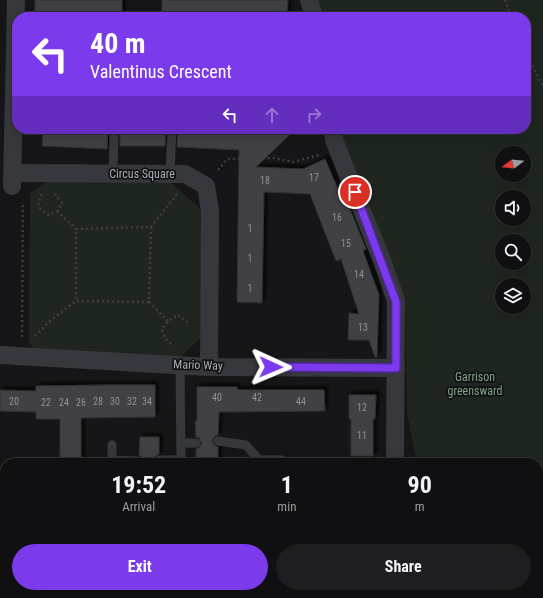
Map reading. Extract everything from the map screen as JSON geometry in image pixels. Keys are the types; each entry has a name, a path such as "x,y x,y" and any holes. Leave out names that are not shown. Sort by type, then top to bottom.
{"street":[{"path":"16,0 16,12"},
{"path":"308,0 312,12"},
{"path":"13,179 14,134"},
{"path":"334,134 338,150 383,263 396,302 395,458"},
{"name":"Circus Square","path":"13,179 113,174 186,174 200,182"},
{"path":"200,182 210,211 209,366"},
{"name":"Mario Way","path":"0,355 23,351 180,365 396,368"}],"lane":[{"path":"113,174 114,134"},
{"path":"170,174 172,134"},
{"path":"180,365 181,458"},
{"path":"218,441 246,445 257,458"},
{"path":"181,443 196,443"},
{"path":"112,445 112,458"}],"path":[{"path":"506,0 510,12"},
{"path":"531,62 543,87"},
{"path":"149,302 151,227 178,193 200,182 227,159 275,158 293,162 338,150"},
{"path":"13,179 23,187 23,351"},
{"path":"38,189 42,195"},
{"path":"46,193 42,195 38,204 42,210 49,215 57,211 62,203 53,193"},
{"path":"23,202 25,198"},
{"path":"57,211 76,229 151,227"},
{"path":"76,229 76,301"},
{"path":"23,351 51,320 76,301 149,302 168,321"},
{"path":"176,346 165,338 162,329 168,321 178,315 191,325"}],"green space":[{"name":"Garrison greensward","path":"317,0 543,0 543,458 416,458 407,413 405,304 372,210 342,140 341,134 531,134 531,12 321,12"},
{"path":"48,181 170,182 206,214 204,335 178,359 40,359 29,342 30,193"}],"building":[{"path":"35,0 122,0 122,12 35,12"},
{"path":"162,0 288,0 287,12 162,12"},
{"path":"43,134 108,134 107,149 42,146"},
{"path":"120,134 166,134 165,146 120,146"},
{"path":"178,134 291,134 256,167 303,169 325,159 343,201 346,199 366,249 363,251 379,295 377,357 375,357 369,340 348,340 349,313 359,314 341,259 336,261 310,194 264,192 262,303 237,302 239,150 177,147"},
{"path":"155,385 155,417 81,418 81,458 60,458 60,419 36,419 36,412 0,411 0,390 36,391 36,386"},
{"path":"197,387 237,387 238,390 324,390 325,411 219,412 218,435 214,437 212,441 214,445 218,447 218,458 196,458 196,449 199,448 202,443 199,438 196,437 195,421 197,421"},
{"path":"349,395 376,395 375,419 373,419 373,456 351,456 351,419 349,419"},
{"path":"140,437 159,437 159,454 154,458 144,458 139,455"}],"route":[{"path":"271,367 396,368 396,302 383,263 355,192"}]}
